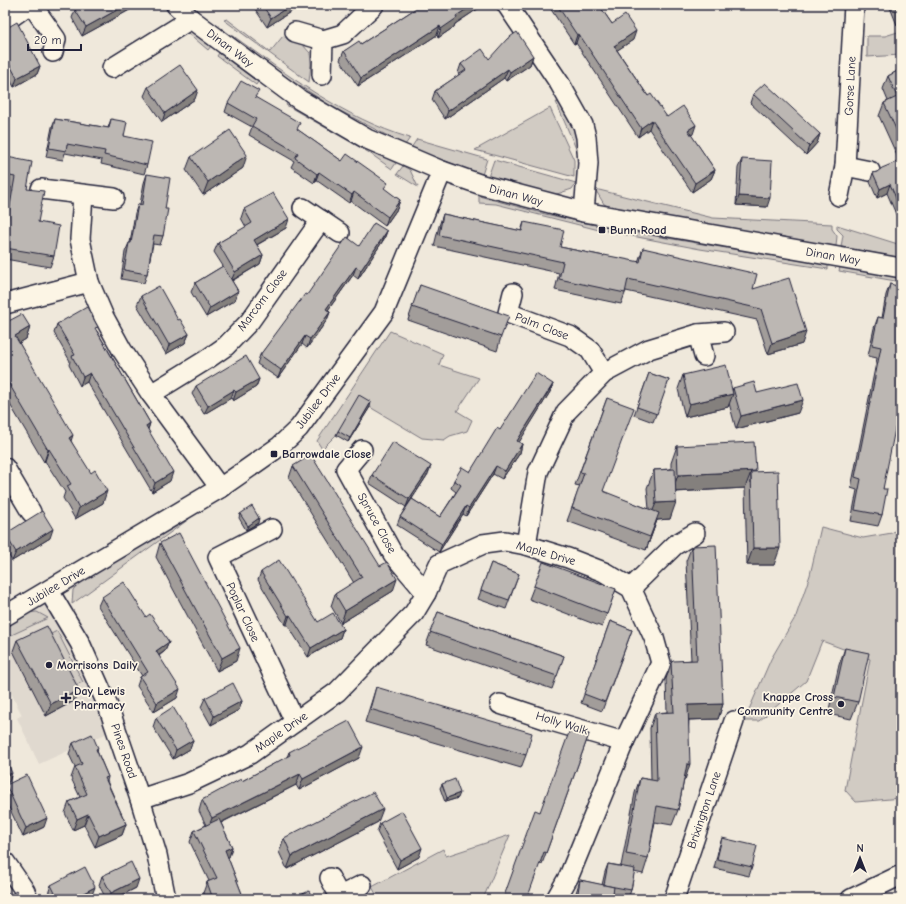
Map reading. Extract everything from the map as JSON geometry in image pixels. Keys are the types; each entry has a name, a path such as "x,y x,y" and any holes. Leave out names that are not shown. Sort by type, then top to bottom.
{"street":[{"path":"6,21 28,5"},
{"path":"32,5 56,39 53,52"},
{"name":"Dinan Way","path":"176,5 191,19 300,100 367,139 442,171 506,193 584,212 901,268"},
{"path":"295,32 323,40 343,34 374,5"},
{"path":"507,5 560,84 583,125 586,137 588,163 584,212"},
{"name":"Gorse Lane","path":"838,196 845,166 854,5"},
{"path":"112,68 191,19"},
{"path":"322,75 323,40"},
{"path":"845,166 870,171"},
{"name":"Jubilee Drive","path":"5,616 220,488 280,446 299,428 384,312 442,171"},
{"path":"41,189 114,198"},
{"path":"83,195 80,239 89,282 104,317 122,350 151,394 220,488"},
{"path":"303,208 340,233"},
{"name":"Marcom Close","path":"151,394 206,360 235,336 250,321 321,220"},
{"path":"5,304 89,282"},
{"name":"Palm Close","path":"513,293 508,313 570,336 590,350 604,373"},
{"path":"526,545 538,472 566,412 604,373 649,349 698,334 724,332"},
{"path":"698,334 704,356"},
{"name":"Spruce Close","path":"362,450 346,469 393,554 426,593"},
{"path":"5,468 11,492 31,512"},
{"name":"Poplar Close","path":"272,529 218,557 295,722"},
{"path":"556,899 569,876 624,742 660,663 654,638 632,588 675,545 695,533"},
{"name":"Maple Drive","path":"140,799 189,783 250,754 343,687 414,613 426,593 439,564 483,544 505,541 526,545 568,558 604,572 632,588"},
{"name":"Pines Road","path":"49,591 80,644 106,700 140,799 157,855 166,899"},
{"name":"Holly Walk","path":"500,704 548,720 624,742"},
{"name":"Brixington Lane","path":"674,899 734,721"},
{"path":"5,862 25,891 28,899"},
{"path":"851,899 901,875"},
{"path":"330,878 341,897 362,885"}],"shaded area":[{"path":"227,19 270,52 283,36 302,44 310,53 311,64 309,82 224,20"},
{"path":"190,30 211,46 208,50 187,32"},
{"path":"901,31 901,55 867,57 867,36 885,36"},
{"path":"232,35 295,80 339,107 362,119 410,138 405,145 331,106 269,66 230,37"},
{"path":"219,53 258,82 256,85 217,56"},
{"path":"288,102 334,131 396,163 392,169 368,152 286,105"},
{"path":"556,102 567,109 574,122 581,149 577,151"},
{"path":"550,108 574,160 574,177 475,150"},
{"path":"417,139 487,159 482,175 411,148"},
{"path":"494,160 576,183 572,189 554,195 488,177"},
{"path":"403,166 410,170 418,187 397,174"},
{"path":"595,189 713,218 832,224 832,229 837,236 836,246 729,230 614,209 604,204"},
{"path":"479,196 545,214 600,226 599,230 496,204 479,203"},
{"path":"837,225 901,245 901,258 841,247 843,235 837,229"},
{"path":"607,228 828,265 828,269 700,249 606,231"},
{"path":"840,267 901,278 901,282 839,271"},
{"path":"390,331 443,354 439,365 479,378 457,411 472,420 467,431 450,436 444,440 422,438 358,400 336,435 322,449 317,441"},
{"path":"189,519 72,604 73,590 80,581"},
{"path":"901,525 901,798 856,802 845,790 870,659 822,641 806,681 759,721 744,721 771,659 796,616 810,575 821,527 863,538 892,533"},
{"path":"45,603 78,659 110,732 39,764 17,718 22,715 5,681 5,626"},
{"path":"37,612 48,618 5,638 5,625 25,613"},
{"path":"57,631 83,682 75,685 49,635"},
{"path":"510,835 483,899 368,899 376,894 372,887 443,849 446,856"}],"building":[{"path":"83,5 126,5 86,27 75,10"},
{"path":"262,5 291,5 271,18"},
{"path":"421,5 473,5 456,16 457,18 441,29 440,26 361,78 344,51 359,41 361,44"},
{"path":"557,5 599,5 612,24 625,15 636,31 614,46 648,96 651,94 667,117 683,106 696,125 688,130 715,170 695,183 652,120 641,128 579,34 577,35"},
{"path":"896,5 901,5 900,16"},
{"path":"17,22 40,66 17,78 5,56 5,29"},
{"path":"517,32 533,56 510,72 508,69 448,111 435,91 466,70 461,64 482,49 489,59 507,39"},
{"path":"180,65 198,90 165,113 148,87"},
{"path":"901,69 901,140 884,103 897,97 888,76"},
{"path":"241,81 259,91 255,97 300,123 297,129 342,161 347,154 388,183 384,188 400,200 388,217 354,192 352,195 319,172 317,174 295,158 298,153 252,126 256,119 228,103"},
{"path":"765,83 820,134 809,146 753,94"},
{"path":"55,119 109,128 111,119 127,122 124,136 152,142 147,165 104,155 105,151 67,144 66,151 49,148"},
{"path":"230,130 247,155 208,182 191,157"},
{"path":"7,157 32,162 27,189 44,191 38,222 59,226 54,256 5,248 5,229 15,177 5,175"},
{"path":"742,159 772,161 770,198 739,196"},
{"path":"901,160 901,210 890,184 880,189 873,173"},
{"path":"147,174 170,178 165,209 168,209 163,236 154,235 147,274 124,270 129,243 131,243 138,204 142,205"},
{"path":"273,193 289,219 254,240 263,255 235,272 218,243 252,223 244,209"},
{"path":"443,214 522,231 524,222 564,230 560,247 604,256 640,262 643,248 757,274 753,289 789,278 806,332 772,343 761,309 628,279 625,293 559,279 563,262 439,235"},
{"path":"374,223 387,231 361,270 356,267 326,309 330,312 310,339 305,336 281,370 260,355 305,294 307,295 347,237 359,246"},
{"path":"223,266 238,291 210,308 195,283"},
{"path":"890,284 901,287 901,399 883,489 887,489 882,515 855,510 861,479 855,477 881,347 872,345 878,317 883,318"},
{"path":"420,285 509,316 501,337 412,307"},
{"path":"159,286 178,320 180,319 189,334 169,345 141,296"},
{"path":"87,307 98,327 95,328 150,423 146,426 173,472 155,483 90,373 83,377 72,356 75,355 57,324"},
{"path":"22,314 30,327 15,336 73,435 69,438 91,473 95,470 107,491 79,508 67,486 71,484 49,449 48,450 5,377 5,323"},
{"path":"246,356 259,379 236,392 234,390 208,406 196,386"},
{"path":"726,365 733,394 689,404 683,375"},
{"path":"536,373 553,384 517,441 522,444 505,471 496,466 469,508 466,506 442,544 400,517 412,499 440,517 461,485 454,480 462,467 470,472 497,428 500,430"},
{"path":"649,373 669,380 657,414 637,407"},
{"path":"754,382 757,393 798,383 803,400 741,416 733,388"},
{"path":"359,395 371,402 350,438 338,431"},
{"path":"607,398 634,408 603,491 659,513 650,537 572,508 584,473 580,472"},
{"path":"393,442 431,466 409,499 372,475"},
{"path":"754,442 756,471 678,475 677,446"},
{"path":"311,455 380,566 387,562 397,579 345,611 335,594 362,577 293,466"},
{"path":"675,469 676,502 656,503 654,470"},
{"path":"778,471 780,548 753,548 751,472"},
{"path":"252,506 259,518 248,526 240,514"},
{"path":"42,511 53,529 16,552 5,534"},
{"path":"179,533 240,648 222,658 160,543"},
{"path":"716,545 723,704 688,705 690,764 687,764 678,810 657,806 648,858 626,854 640,778 657,781 655,713 674,712 671,663 673,661 697,660 692,546"},
{"path":"279,560 318,622 333,613 343,629 311,648 290,615 288,616 261,572"},
{"path":"543,562 616,589 607,614 534,586"},
{"path":"491,563 519,574 509,600 481,590"},
{"path":"124,582 146,617 150,614 169,642 156,651 180,689 157,703 140,677 148,672 102,597"},
{"path":"438,612 564,656 557,676 430,632"},
{"path":"610,621 632,630 605,702 584,694"},
{"path":"47,626 79,690 51,704 17,640"},
{"path":"845,648 869,653 858,702 834,697"},
{"path":"233,683 242,701 214,716 205,698"},
{"path":"376,687 532,733 526,755 370,709"},
{"path":"173,707 193,740 176,750 156,718"},
{"path":"349,721 363,747 303,779 300,774 212,818 202,800 241,779 242,781 290,755 289,752"},
{"path":"571,727 589,734 546,853 544,852 527,899 503,899 535,810 540,812"},
{"path":"92,734 98,748 96,749 108,777 105,778 126,824 99,836 88,814 77,819 69,802 87,794 75,767 82,764 73,743"},
{"path":"5,758 12,773 5,776"},
{"path":"27,775 47,818 26,828 6,785"},
{"path":"455,779 460,793 447,798 442,784"},
{"path":"373,792 383,809 292,856 284,838"},
{"path":"402,811 422,848 400,860 380,823"},
{"path":"219,819 232,847 225,850 244,899 213,899 207,882 217,878 194,831"},
{"path":"722,838 757,846 752,867 717,859"},
{"path":"131,862 139,879 111,893 102,876"},
{"path":"608,864 635,869 631,890 604,885"},
{"path":"85,867 95,887 72,899 58,899 51,885"},
{"path":"580,880 614,887 612,899 577,899"},
{"path":"5,888 10,895 16,891 22,899 5,899"},
{"path":"309,891 313,899 292,899"}],"place":[{"name":"Bunn Road","path":"602,230"},
{"name":"Barrowdale Close","path":"274,454"},
{"name":"Morrisons Daily","path":"49,665"},
{"name":"Day Lewis Pharmacy","path":"66,698"},
{"name":"Knappe Cross Community Centre","path":"841,704"}]}
